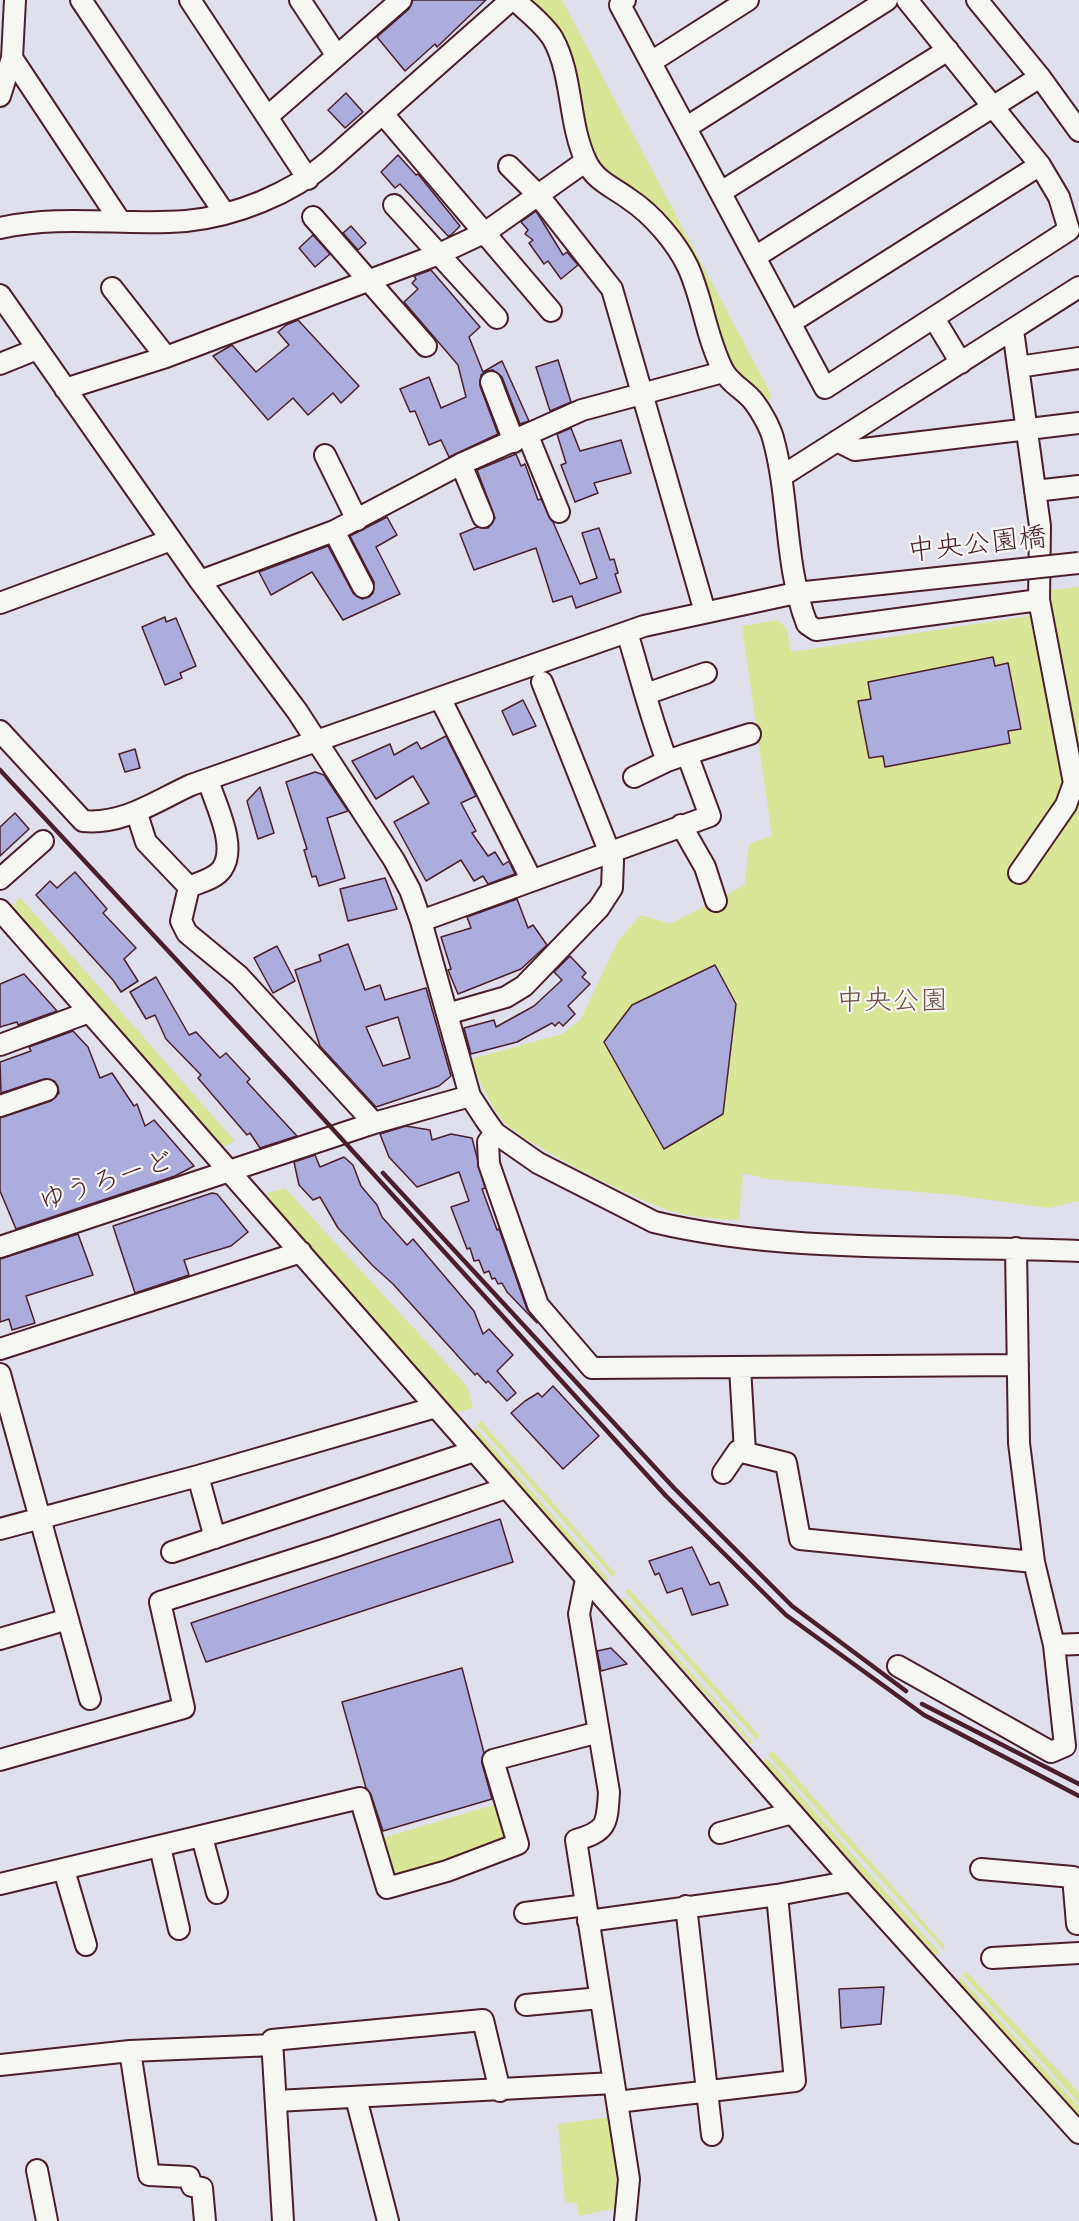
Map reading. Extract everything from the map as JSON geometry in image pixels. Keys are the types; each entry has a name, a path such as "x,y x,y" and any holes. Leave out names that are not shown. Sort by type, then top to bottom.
{"street":[{"path":"0,96 12,58 15,0"},
{"path":"81,0 225,214"},
{"path":"190,0 308,179"},
{"path":"300,0 337,56"},
{"path":"267,117 400,0"},
{"path":"1,224 35,221 188,221 225,214 269,198 308,179 513,0 551,36 560,54 572,117 586,161 603,183 631,199 660,228 687,266 707,333 723,372 735,386 754,401 773,435 782,476 796,593 807,624 816,630 1039,600"},
{"path":"625,0 620,5 825,388 935,320 1070,230 1059,197 1040,165 907,0"},
{"path":"651,62 748,0"},
{"path":"687,127 887,0"},
{"path":"977,0 1041,77 1079,131"},
{"path":"721,192 948,50"},
{"path":"12,58 120,221"},
{"path":"755,257 1041,77"},
{"path":"383,114 486,232 551,311"},
{"path":"65,389 166,357 439,254 486,232 586,161"},
{"path":"790,322 1040,165"},
{"path":"509,166 538,195 612,289 705,612"},
{"path":"394,205 497,318"},
{"path":"313,217 426,345"},
{"path":"782,476 1079,287"},
{"path":"112,288 166,357"},
{"path":"0,295 200,581 318,741 394,860 410,890 421,921 470,1096 495,1133 538,1163 654,1222 668,1225 722,1234 839,1244 1079,1251"},
{"path":"935,320 961,363"},
{"path":"1013,330 1040,526 1039,600 1074,783 1066,805 1019,873"},
{"path":"0,364 38,349"},
{"path":"1018,367 1079,358"},
{"path":"200,581 334,531 461,464 582,410 723,372"},
{"path":"491,382 559,512"},
{"path":"837,441 855,450 1079,423"},
{"path":"325,454 357,520"},
{"path":"461,464 483,517"},
{"path":"1035,491 1079,486"},
{"path":"334,531 363,586"},
{"path":"0,603 171,540"},
{"name":"中央公園橋","path":"0,731 83,821 94,822 137,814 168,796 208,780 627,632 705,612 796,593 1079,563"},
{"path":"627,632 646,694 650,718 667,762"},
{"path":"646,694 706,673"},
{"path":"447,1014 506,997 524,987 606,898 612,888 613,861 607,851 542,682"},
{"path":"440,698 531,879"},
{"path":"634,777 687,754 750,734"},
{"path":"421,921 607,851 710,816 687,754"},
{"path":"189,887 213,877 222,869 226,858 228,844 208,780"},
{"path":"137,814 146,842 189,887"},
{"path":"681,825 705,867 716,900"},
{"path":"0,879 43,841"},
{"path":"189,887 181,921 187,933 239,976 374,1123"},
{"path":"0,910 792,1813 1079,2133"},
{"path":"0,1045 89,1012"},
{"path":"0,1106 47,1090"},
{"name":"ゆうろーど","path":"0,1247 374,1123 470,1096"},
{"path":"495,1133 488,1142 489,1164 538,1305 592,1368 1018,1365"},
{"path":"898,1666 1051,1752 1065,1746 1054,1645 1034,1562 1019,1443 1016,1248"},
{"path":"0,1348 301,1252"},
{"path":"740,1367 745,1452"},
{"path":"0,1374 90,1699"},
{"path":"0,1529 198,1476 436,1407"},
{"path":"172,1552 474,1451"},
{"path":"723,1473 738,1451 786,1462 800,1539 1034,1562"},
{"path":"198,1476 215,1538"},
{"path":"0,1760 184,1708 160,1602 333,1547 506,1488"},
{"path":"586,1579 579,1614 609,1792 607,1820 593,1835 576,1840 629,2179 625,2221"},
{"path":"0,1639 68,1619"},
{"path":"1054,1645 1079,1644"},
{"path":"0,1884 360,1798 387,1888 447,1871 518,1844 493,1760 599,1732"},
{"path":"720,1833 792,1813"},
{"path":"202,1837 217,1893"},
{"path":"160,1847 179,1929"},
{"path":"981,1869 1073,1877 1079,1952 992,1958"},
{"path":"64,1870 86,1945"},
{"path":"525,1912 587,1913 686,1906 777,1895 852,1881"},
{"path":"276,2101 500,2091 707,2092 795,2081 777,1895"},
{"path":"686,1906 712,2134"},
{"path":"526,2005 600,1998"},
{"path":"283,2221 272,2040 483,2020 500,2091"},
{"path":"0,2065 130,2051 273,2045"},
{"path":"130,2051 149,2175 189,2177 192,2186 202,2188 205,2221"},
{"path":"356,2098 388,2221"},
{"path":"37,2170 47,2221"}],"green space":[{"path":"532,0 562,0 772,396 764,407 728,364 692,263 597,167 578,100 531,4"},
{"name":"中央公園","path":"1079,587 1079,1201 1049,1208 954,1195 767,1179 743,1173 739,1220 704,1218 656,1206 609,1184 531,1142 502,1120 484,1090 471,1059 562,1034 581,1019 618,941 641,915 670,924 745,885 749,844 772,836 742,626 777,620 787,629 791,652 1029,616 1037,620 1042,591"},
{"path":"20,897 235,1141 220,1148 13,906"},
{"path":"285,1188 467,1386 473,1408 455,1413 271,1202 267,1193"},
{"path":"481,1421 615,1573 613,1577 477,1424"},
{"path":"475,1427 609,1579 606,1582 472,1431"},
{"path":"628,1588 759,1735 757,1740 625,1592"},
{"path":"624,1597 753,1742 751,1745 621,1600"},
{"path":"773,1751 945,1946 944,1950 768,1755"},
{"path":"767,1758 939,1954 935,1955 763,1763"},
{"path":"497,1804 508,1840 392,1876 379,1839"},
{"path":"966,1971 1079,2093 1079,2103 963,1975"},
{"path":"960,1977 1079,2107 1079,2116 958,1983"},
{"path":"611,2117 622,2207 579,2216 577,2204 565,2202 558,2124"}],"building":[{"path":"413,0 486,0 437,47 435,44 405,71 377,37 409,9"},
{"path":"346,93 363,112 345,128 328,110"},
{"path":"398,155 416,175 418,174 460,226 451,235 448,236 400,184 395,188 381,172"},
{"path":"536,211 563,255 567,252 578,265 561,279 548,261 544,264 529,243 533,240 525,234 528,230 521,222"},
{"path":"351,226 366,243 358,250 343,233"},
{"path":"313,235 330,254 315,267 299,248"},
{"path":"431,270 480,327 469,337 483,372 502,361 529,421 520,424 502,377 493,370 486,371 481,375 480,386 498,434 449,457 441,440 429,445 415,411 410,412 400,389 429,377 441,408 466,397 458,365 404,302 418,289 412,283 416,279 414,276"},
{"path":"298,320 359,386 341,403 333,393 308,415 293,398 268,420 213,356 232,345 256,372 289,345 278,332 286,325"},
{"path":"558,360 571,402 550,411 536,367"},
{"path":"571,428 580,451 621,440 631,473 594,483 598,493 575,502 561,465 566,463 557,434"},
{"path":"516,454 521,466 525,464 538,500 541,499 553,522 580,584 597,578 582,533 599,528 610,560 614,559 618,573 615,574 621,592 576,608 572,596 553,602 536,548 474,570 460,534 477,527 488,528 495,518 477,470"},
{"path":"387,517 397,535 376,547 400,594 343,620 312,572 271,595 259,572 328,546 353,593 362,599 369,597 373,593 374,582 350,536"},
{"path":"165,617 166,622 176,618 196,666 180,673 182,678 165,685 142,627"},
{"path":"993,657 995,666 1008,663 1021,729 1008,731 1010,743 885,767 883,756 869,758 858,701 871,699 868,682"},
{"path":"523,700 536,726 513,735 502,711"},
{"path":"446,736 476,796 461,803 476,831 472,833 488,856 495,852 503,865 509,861 515,874 488,884 483,876 474,881 461,860 426,881 394,822 429,803 413,776 376,799 352,761 390,744 394,755 417,742 421,749"},
{"path":"135,749 140,768 125,772 119,754"},
{"path":"315,772 324,775 348,811 327,818 345,878 319,886 316,876 312,877 304,850 307,849 286,782"},
{"path":"260,787 274,833 258,839 247,801"},
{"path":"15,813 29,829 0,856 0,827"},
{"path":"75,872 107,909 103,913 136,948 124,959 138,981 121,992 113,980 36,895 50,881 57,888"},
{"path":"385,878 397,909 348,921 340,889"},
{"path":"517,899 528,928 533,925 547,945 521,969 458,994 448,970 451,969 441,937 471,928 467,917"},
{"path":"348,944 365,990 380,985 385,1000 426,988 451,1076 439,1086 376,1107 320,1046 295,970 321,961 319,955","holes":["398,1017 410,1058 383,1066 366,1027"]},
{"path":"277,946 295,981 273,993 254,958"},
{"path":"570,956 586,973 582,977 590,984 568,1006 575,1014 563,1026 559,1022 555,1026 552,1023 517,1042 471,1054 464,1028 494,1020 496,1027 534,1006 562,980 554,972"},
{"path":"715,965 736,1004 723,1114 664,1149 604,1042 632,1005"},
{"path":"24,974 57,1011 18,1025 17,1022 0,1027 0,984"},
{"path":"156,977 189,1035 196,1032 220,1058 226,1053 250,1079 247,1082 297,1136 260,1148 250,1133 247,1135 198,1078 201,1075 166,1039 155,1015 146,1019 130,992"},
{"path":"73,1031 88,1047 100,1078 112,1073 134,1106 137,1104 145,1126 154,1120 194,1166 175,1176 16,1229 0,1191 0,1118 51,1101 59,1093 54,1081 44,1079 1,1093 0,1062 31,1051 29,1047"},
{"path":"406,1126 430,1130 432,1140 451,1134 472,1138 485,1188 482,1189 497,1230 499,1229 527,1309 537,1323 507,1292 502,1283 498,1284 495,1278 492,1279 489,1271 484,1273 479,1260 474,1261 470,1248 467,1249 451,1207 469,1201 459,1172 417,1187 389,1157 380,1134"},
{"path":"315,1155 320,1167 344,1157 353,1165 361,1186 377,1205 382,1217 407,1245 413,1239 474,1311 483,1334 489,1329 513,1355 497,1371 516,1393 507,1401 488,1381 486,1383 477,1373 475,1375 393,1284 338,1228 320,1197 313,1200 299,1185 294,1162"},
{"path":"212,1193 217,1194 248,1232 231,1246 184,1260 189,1275 135,1293 113,1226"},
{"path":"78,1234 93,1275 26,1296 35,1323 12,1330 9,1319 0,1322 0,1259"},
{"path":"553,1386 599,1436 563,1469 511,1413 538,1393 542,1397"},
{"path":"500,1519 513,1562 206,1662 191,1623"},
{"path":"692,1547 710,1585 719,1582 728,1605 692,1615 682,1588 667,1593 659,1573 655,1575 649,1561"},
{"path":"611,1648 627,1664 601,1671 597,1651"},
{"path":"462,1668 484,1753 482,1763 492,1799 383,1831 371,1795 366,1788 342,1702"},
{"path":"884,1987 881,2024 841,2028 839,1989"}],"railway":[{"path":"0,770 290,1082 666,1496 786,1615 924,1715 1079,1796"},
{"path":"383,1173 674,1488 792,1606 906,1691"},
{"path":"922,1704 1079,1784"}]}
